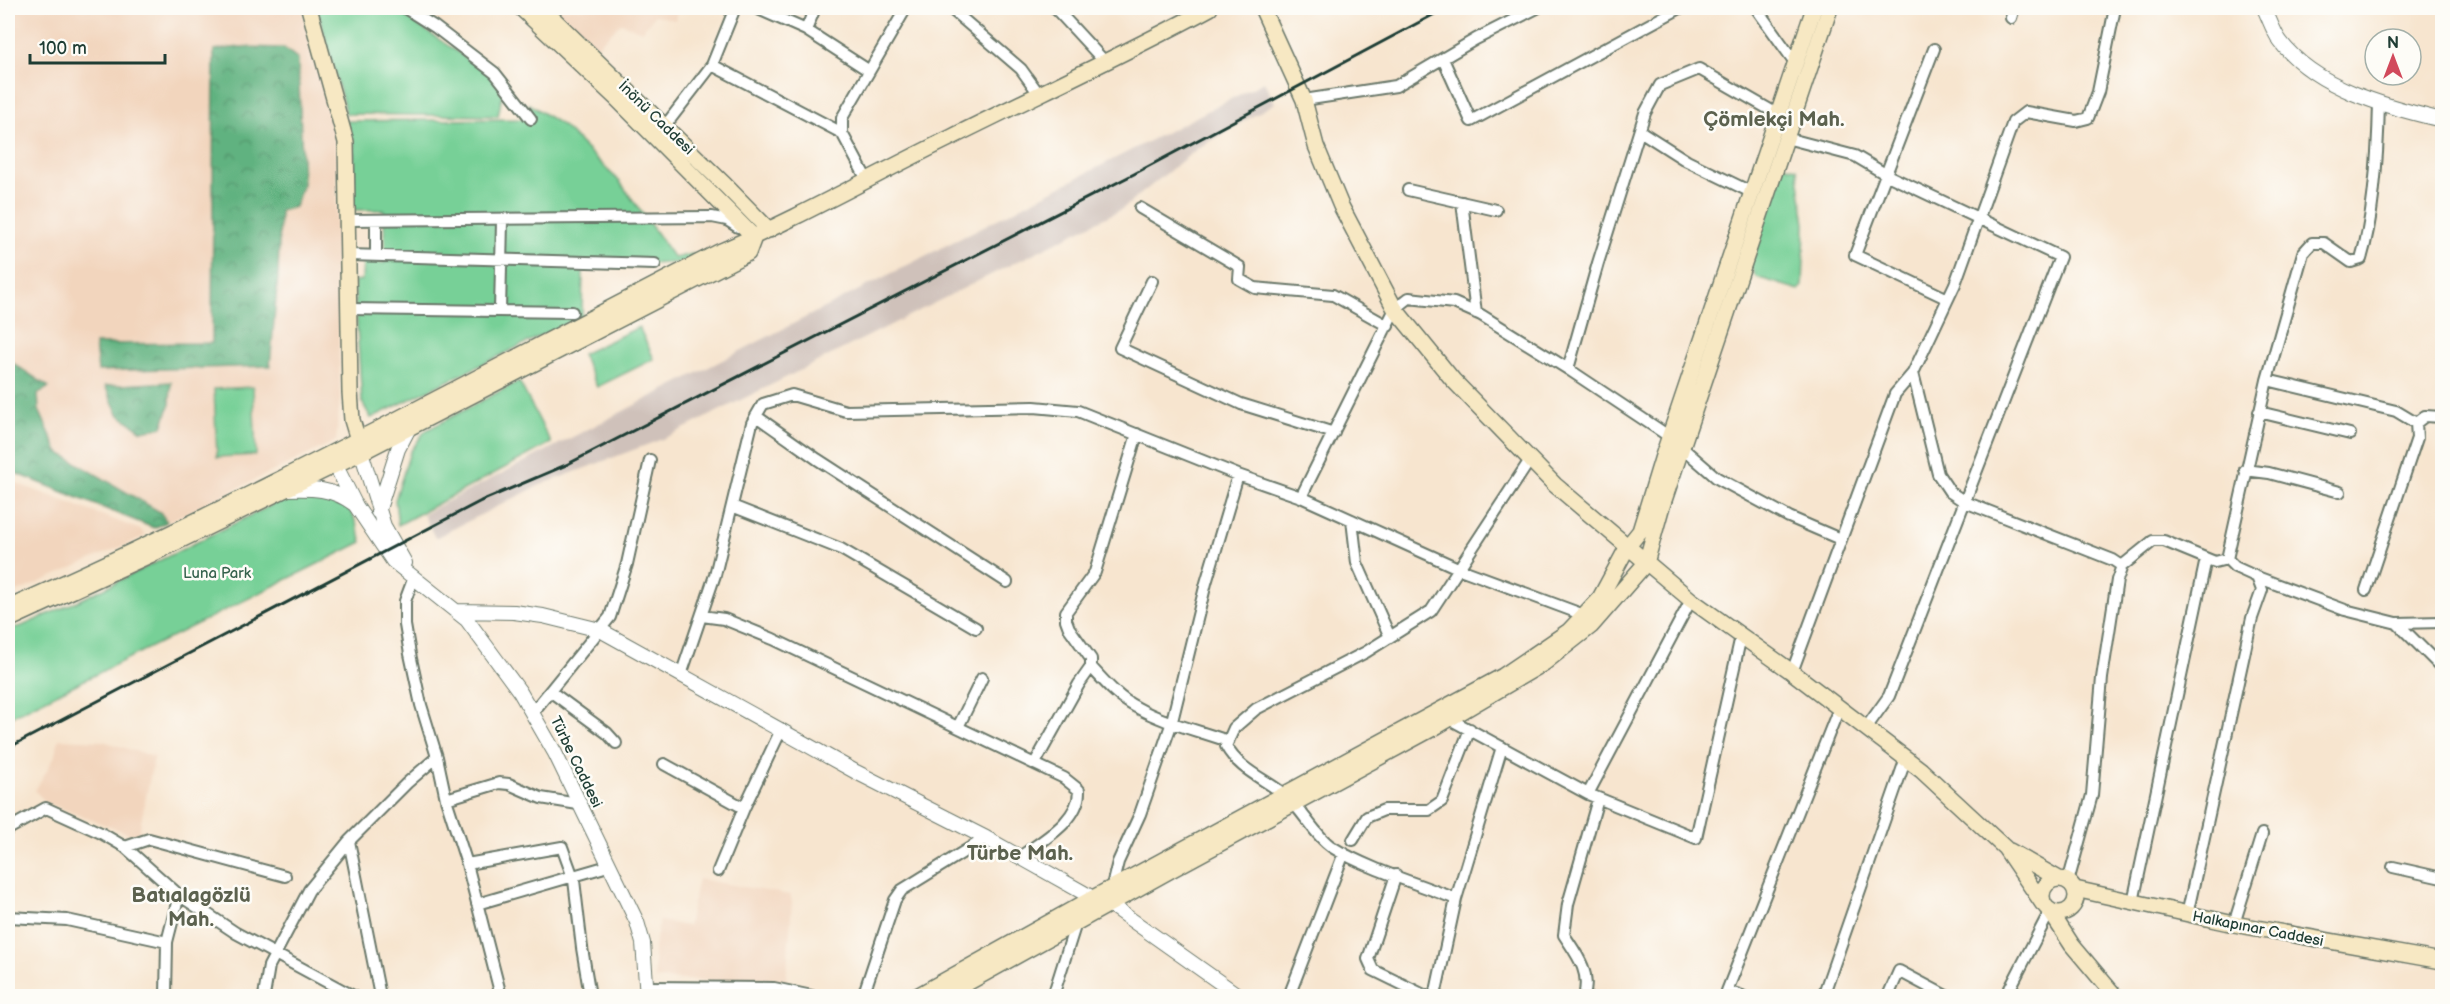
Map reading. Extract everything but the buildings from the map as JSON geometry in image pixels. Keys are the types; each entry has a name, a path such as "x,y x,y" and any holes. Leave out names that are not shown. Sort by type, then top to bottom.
{"main road":[{"path":"309,8 346,142 352,420 359,446"},
{"path":"521,8 615,97 754,237"},
{"name":"İnönü Caddesi","path":"542,8 769,230"},
{"path":"8,608 359,446 614,306 1209,8"},
{"path":"1262,8 1304,100 1316,147 1341,206 1395,309 1453,380 1555,485 1646,563 1691,600 1792,672 1922,770 2005,848 2109,994"},
{"path":"944,996 1076,923 1289,799 1544,663 1591,626 1646,563 1676,442 1753,193 1814,8"},
{"path":"1443,715 1569,631 1600,598 1628,546 1640,531 1676,442 1786,138 1830,8"},
{"path":"359,446 409,428 748,253 754,237"},
{"path":"8,620 150,555 285,489 332,459"},
{"path":"917,996 1093,898 1289,799"},
{"name":"Halkapınar Caddesi","path":"2005,848 2067,883 2133,902 2234,924 2442,961"},
{"path":"2049,882 2067,883 2076,899 2068,911 2059,914 2046,907 2043,889 2049,882"}],"street":[{"path":"405,8 435,27 495,73 531,119"},
{"path":"665,126 712,65 735,8"},
{"path":"756,8 806,30 868,70"},
{"path":"806,30 815,8"},
{"path":"867,180 842,133 842,118 906,8"},
{"path":"950,8 1021,69 1039,94"},
{"path":"1054,8 1105,62"},
{"path":"1304,100 1396,86 1537,8"},
{"path":"1443,59 1471,121 1680,8"},
{"path":"1756,8 1796,64"},
{"path":"1792,672 1895,394 1913,373 1948,299 2013,122 2026,112 2076,121 2088,118 2098,92 2115,8"},
{"path":"2264,8 2278,39 2303,65 2320,76 2379,103 2442,120"},
{"path":"1934,48 1855,255 1948,299"},
{"path":"712,65 842,133"},
{"path":"1568,369 1598,263 1645,113 1660,85 1699,69 1779,115"},
{"path":"2227,559 2259,412 2303,253 2312,243 2324,243 2351,262 2361,259 2367,238 2379,137 2379,103"},
{"path":"1640,131 1687,161 1753,193"},
{"path":"1786,138 1855,156 1887,175 2060,257 1889,696 1866,728"},
{"path":"1408,190 1496,210"},
{"path":"1462,202 1476,313"},
{"path":"1140,208 1240,267 1239,279 1256,288 1333,295 1388,326"},
{"path":"348,220 712,217 727,220 754,237"},
{"path":"376,220 376,255"},
{"path":"500,311 502,220"},
{"path":"349,255 655,264"},
{"path":"1152,281 1120,348 1241,404 1334,433"},
{"path":"1301,497 1395,309 1409,298 1454,303 1476,313 1568,369 1676,442 1717,478 1789,517 1840,538"},
{"path":"349,309 572,312"},
{"path":"1913,373 1938,474 1950,492 1965,502 2113,560 2122,566"},
{"path":"2267,380 2396,411 2416,423"},
{"path":"681,675 702,616 752,423 762,405 792,395 846,411 1034,407 1078,411 1238,475 1301,497 1460,569 1584,615"},
{"path":"2259,412 2350,434"},
{"path":"756,416 817,459 1007,582"},
{"path":"2416,423 2425,416 2442,417"},
{"path":"2366,590 2417,438 2416,423"},
{"path":"378,512 398,449 409,428"},
{"path":"1035,764 1079,684 1091,667 1091,659 1069,628 1066,612 1095,572 1137,434"},
{"name":"Türbe Caddesi","path":"359,446 378,512 388,536 414,577"},
{"name":"Türbe Caddesi","path":"332,459 356,506 393,561 457,610 486,643 532,712 555,753 640,932 646,992"},
{"path":"532,712 610,617 627,564 650,460"},
{"path":"1456,898 1330,846 1289,799 1234,760 1226,746 1234,728 1256,709 1366,652 1431,610 1530,460"},
{"path":"2245,470 2269,473 2340,492"},
{"path":"1109,904 1118,862 1140,814 1172,721 1206,583 1238,475"},
{"name":"Türbe Caddesi","path":"285,489 326,490 338,494 356,506"},
{"path":"732,506 841,549 976,628"},
{"path":"1352,520 1357,563 1390,637"},
{"path":"2067,883 2092,795 2102,678 2117,580 2122,566 2153,541 2164,541 2215,562 2227,559"},
{"path":"2133,902 2200,577 2206,559"},
{"path":"2227,559 2235,567 2257,577 2345,610 2397,622 2442,622"},
{"path":"414,577 405,602 405,625 421,705 438,757 446,799 467,864 501,996"},
{"path":"2187,915 2252,618 2262,590 2257,577"},
{"path":"1584,996 1586,989 1584,966 1564,935 1568,904 1593,796 1691,600"},
{"path":"457,610 514,612 543,616 600,630 856,772 986,838 1093,898 1109,904 1239,996"},
{"path":"702,616 724,619 773,639 1064,778 1079,790 1079,800 1065,822 1020,857"},
{"path":"2397,622 2442,668"},
{"path":"1443,715 1593,796 1696,838 1741,636"},
{"path":"1091,667 1110,687 1134,706 1228,741"},
{"path":"958,726 982,678"},
{"path":"550,691 607,733 616,743"},
{"path":"1742,996 1727,991 1839,708"},
{"path":"1353,840 1367,817 1384,810 1429,810 1442,801 1470,729"},
{"path":"718,871 744,808 781,730"},
{"path":"1435,996 1456,898 1502,747"},
{"path":"264,996 269,966 309,890 349,841 407,783 438,757"},
{"path":"1823,996 1906,758"},
{"path":"664,764 744,808"},
{"path":"446,799 499,783 509,784 541,798 578,804"},
{"path":"8,829 46,808 101,833 125,847 179,895 236,933 353,996"},
{"path":"2234,924 2262,834"},
{"path":"863,996 895,900 902,890 986,838"},
{"path":"125,847 149,839 285,876"},
{"path":"349,841 380,996"},
{"path":"467,864 562,848 573,876 590,996"},
{"path":"1289,996 1344,853"},
{"path":"477,904 608,866"},
{"path":"2393,867 2442,878"},
{"path":"1396,875 1368,958 1373,970 1426,996"},
{"path":"166,996 167,942 179,895"},
{"path":"2006,996 2046,907"},
{"path":"8,916 67,920 167,942"},
{"path":"1053,996 1076,923"},
{"path":"1888,996 1899,971 1946,996"},
{"path":"646,992 774,988 812,996"}],"shaded area":[{"path":"8,8 302,8 335,132 340,399 336,441 154,528 8,470"},
{"path":"552,8 679,8 675,20 655,15 642,31 621,23 593,50"},
{"path":"1264,82 1275,103 1198,148 1122,209 665,438 540,485 435,538 423,514"},
{"path":"8,480 141,530 145,536 8,596"},
{"path":"59,739 103,741 154,757 138,837 47,803 35,791 54,758"},
{"path":"698,879 790,895 792,902 786,983 655,979 654,947 660,921 688,926"}],"green space":[{"path":"317,8 393,8 491,75 503,91 498,116 346,114"},
{"path":"241,47 284,48 298,59 303,184 295,207 280,211 278,275 270,366 98,371 95,344 212,343 214,50"},
{"path":"529,104 563,126 620,182 674,258 693,254 690,262 583,267 582,316 371,418 362,402 354,281 362,280 363,261 385,263 384,210 353,210 354,142 346,121 530,119"},
{"path":"1783,165 1797,168 1805,224 1803,286 1799,290 1756,277 1750,264"},
{"path":"639,327 654,359 597,387 582,354"},
{"path":"8,360 49,387 38,394 39,410 58,452 160,512 167,522 154,528 8,470"},
{"path":"519,381 551,443 398,525 395,500 410,452 425,431"},
{"path":"171,382 170,404 162,427 142,431 118,414 105,386"},
{"path":"253,387 256,455 217,457 214,389"},
{"name":"Luna Park","path":"312,495 334,501 347,508 355,520 362,542 8,718 8,629 22,626 80,600 290,496"}],"railway":[{"path":"8,748 481,501 566,465 1134,174 1446,8"}],"district":[{"name":"Çömlekçi Mah.","path":"1774,119"},
{"name":"Türbe Mah.","path":"1020,853"},
{"name":"Batıalagözlü Mah.","path":"191,907"}]}
